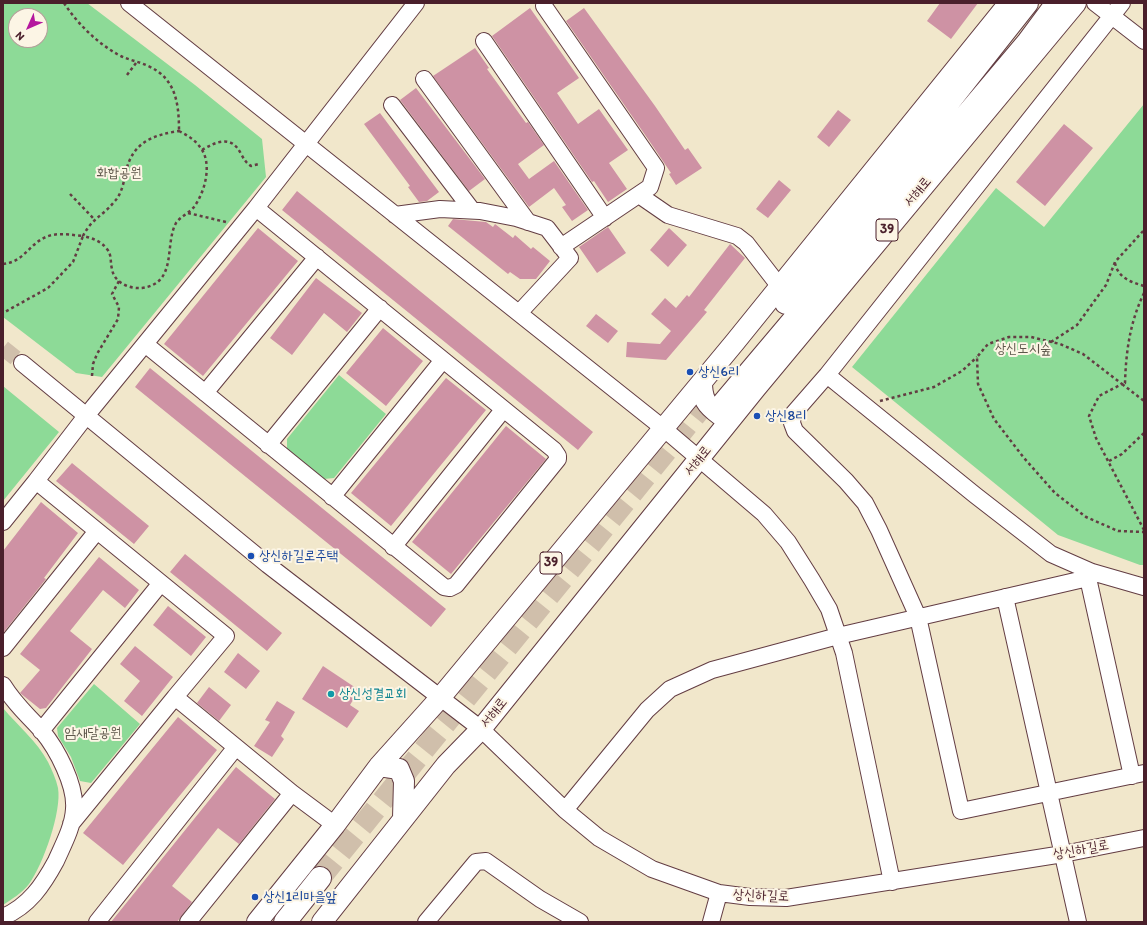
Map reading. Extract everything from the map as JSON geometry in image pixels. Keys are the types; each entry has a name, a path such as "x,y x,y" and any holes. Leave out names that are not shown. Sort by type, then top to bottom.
{"highway":[{"name":"서해로","path":"717,399 1027,3"},
{"name":"서해로","path":"717,399 1028,42 1057,3"},
{"path":"285,922 327,882 303,922"}],"main road":[{"name":"서해로","path":"322,922 446,765 481,729 700,460 717,399 780,287 1009,3"},
{"name":"서해로","path":"257,922 335,825 379,766 440,698 663,428 717,399 1076,3"},
{"path":"379,766 399,769 404,781 403,818"}],"street":[{"path":"129,3 663,428 764,514 788,542 829,609 844,653 892,882"},
{"path":"3,522 86,416 256,208 416,3"},
{"path":"1095,3 1117,9 1144,41"},
{"path":"544,6 656,168 650,188 561,247"},
{"path":"1090,575 1138,774 961,810 918,617 879,530 865,503 846,481 792,427 793,414 827,375 1117,9"},
{"path":"484,41 605,218"},
{"path":"424,79 528,222"},
{"path":"392,105 472,210"},
{"path":"639,195 668,215 737,236 746,242 780,287"},
{"path":"145,344 440,585 447,588 453,587 555,462 558,456 557,453 256,208"},
{"path":"395,215 440,209 472,210 516,218 547,228 570,258 519,313"},
{"path":"205,394 316,257"},
{"path":"268,445 380,308"},
{"path":"332,497 443,360"},
{"name":"상신하길로","path":"22,363 268,565 481,729 565,810 598,838 652,869 719,894 786,898 1063,854 1144,838"},
{"path":"827,375 1051,554 1090,575 1144,587"},
{"path":"393,546 503,410"},
{"path":"36,481 226,636 70,824"},
{"path":"3,648 97,531"},
{"path":"565,810 647,710 670,689 712,670 838,636 1005,597 1090,575"},
{"path":"41,731 162,584"},
{"path":"1005,597 1078,922"},
{"path":"3,685 14,702 41,731 65,768 74,809 60,853 41,886 23,907 8,918"},
{"path":"175,697 292,793 335,825"},
{"path":"96,922 236,747"},
{"path":"188,922 292,793"},
{"path":"430,921 476,862 486,861 540,899 580,922"},
{"path":"711,922 719,894"}],"path":[{"path":"64,3 86,31 104,46 116,54 152,68 171,84 178,102 179,131"},
{"path":"127,75 136,63"},
{"path":"3,264 16,261 24,256 37,242 47,236 83,236 92,238 107,249 111,257 112,272 119,281 129,287 144,288 158,280 169,267 170,243 177,222 188,213 197,202 204,185 206,156 191,138 179,131 158,134 149,138 132,156 124,182 114,202 94,218 83,236 73,262 60,277 39,294 3,313"},
{"path":"202,150 222,140 228,141 238,148 248,164 251,166 259,164"},
{"path":"70,194 94,218"},
{"path":"188,213 229,223"},
{"path":"1050,342 1077,325 1106,285 1115,262 1144,230"},
{"path":"1115,262 1117,271 1129,282 1144,286"},
{"path":"92,376 93,364 97,354 118,319 118,308 112,294 119,281"},
{"path":"977,357 978,384 994,418 1024,458 1055,493 1086,516 1118,531 1144,531 1096,438 1089,416 1099,396 1125,383 1127,344 1135,312 1144,293"},
{"path":"864,405 934,387 962,371 988,344 1009,337 1031,337 1050,342 1082,354 1144,401"},
{"path":"1109,461 1122,454 1144,433"}],"green space":[{"name":"화합공원","path":"3,3 87,3 195,85 262,139 266,177 102,377 76,373 3,317"},
{"name":"상신도시숲","path":"1144,104 1144,565 1140,565 1058,535 852,367 996,188 1044,227"},
{"path":"339,375 386,414 334,478 324,479 287,449 287,439"},
{"path":"3,386 59,432 3,501"},
{"name":"암새달공원","path":"94,684 140,724 91,783 80,781 71,757 58,736 57,728"},
{"path":"3,708 44,754 55,778 58,788 58,798 57,810 50,838 40,864 29,884 17,896 3,905"}],"building":[{"path":"940,3 978,3 951,39 927,21"},
{"path":"530,8 579,78 557,93 578,124 599,109 628,150 609,163 627,189 608,202 594,181 592,182 492,36"},
{"path":"584,8 685,150 688,148 702,168 676,185 669,174 671,173 566,21"},
{"path":"475,48 489,68 487,69 544,145 518,164 529,179 554,161 588,210 572,221 562,207 566,205 554,188 529,207 433,76"},
{"path":"416,88 485,179 469,191 400,100"},
{"path":"838,110 851,120 829,147 817,137"},
{"path":"380,113 439,192 427,201 419,202 408,187 410,186 364,124"},
{"path":"1064,124 1093,148 1045,206 1016,182"},
{"path":"779,180 791,190 768,218 756,209"},
{"path":"297,191 593,432 578,450 282,210"},
{"path":"453,219 486,222 493,227 495,224 513,238 515,235 531,249 533,247 550,261 536,279 520,279 510,272 508,274 448,226"},
{"path":"608,227 626,253 597,273 579,247"},
{"path":"258,228 298,261 203,376 164,344"},
{"path":"669,228 687,245 668,267 650,250"},
{"path":"730,244 745,258 704,310 707,312 666,360 626,357 627,342 660,344 671,331 651,314 665,298 676,308 687,295 689,297"},
{"path":"316,278 362,313 347,332 324,313 292,355 270,338"},
{"path":"596,314 618,331 608,343 586,326"},
{"path":"383,328 423,361 386,406 346,373"},
{"path":"150,368 446,609 431,627 135,387"},
{"path":"446,378 486,410 391,526 351,493"},
{"path":"506,426 546,459 451,574 412,542"},
{"path":"72,463 149,526 134,544 56,481"},
{"path":"41,502 78,533 44,578 46,579 3,633 3,551"},
{"path":"185,554 282,633 267,651 170,572"},
{"path":"99,557 139,590 125,608 103,590 70,631 92,649 46,708 40,709 20,693 40,670 20,654"},
{"path":"168,606 206,637 191,656 153,625"},
{"path":"135,646 173,677 142,716 124,701 140,681 120,664"},
{"path":"238,653 260,671 246,689 224,672"},
{"name":"상신성결교회","path":"323,666 359,690 350,705 359,711 347,728 302,699"},
{"path":"209,687 231,705 219,721 197,703"},
{"path":"277,701 295,712 281,736 284,739 272,757 254,746 270,722 265,720"},
{"path":"178,717 217,750 123,865 83,833"},
{"path":"236,767 275,799 239,844 218,828 172,886 192,902 177,922 111,922"}],"tunnel":[{"path":"3,348 22,363"},
{"path":"320,878 710,397"}],"place":[{"name":"상신6리","path":"690,372"},
{"name":"상신8리","path":"757,416"},
{"name":"상신하길로주택","path":"251,556"},
{"name":"상신성결교회","path":"331,694"},
{"name":"상신1리마을앞","path":"255,897"}]}
